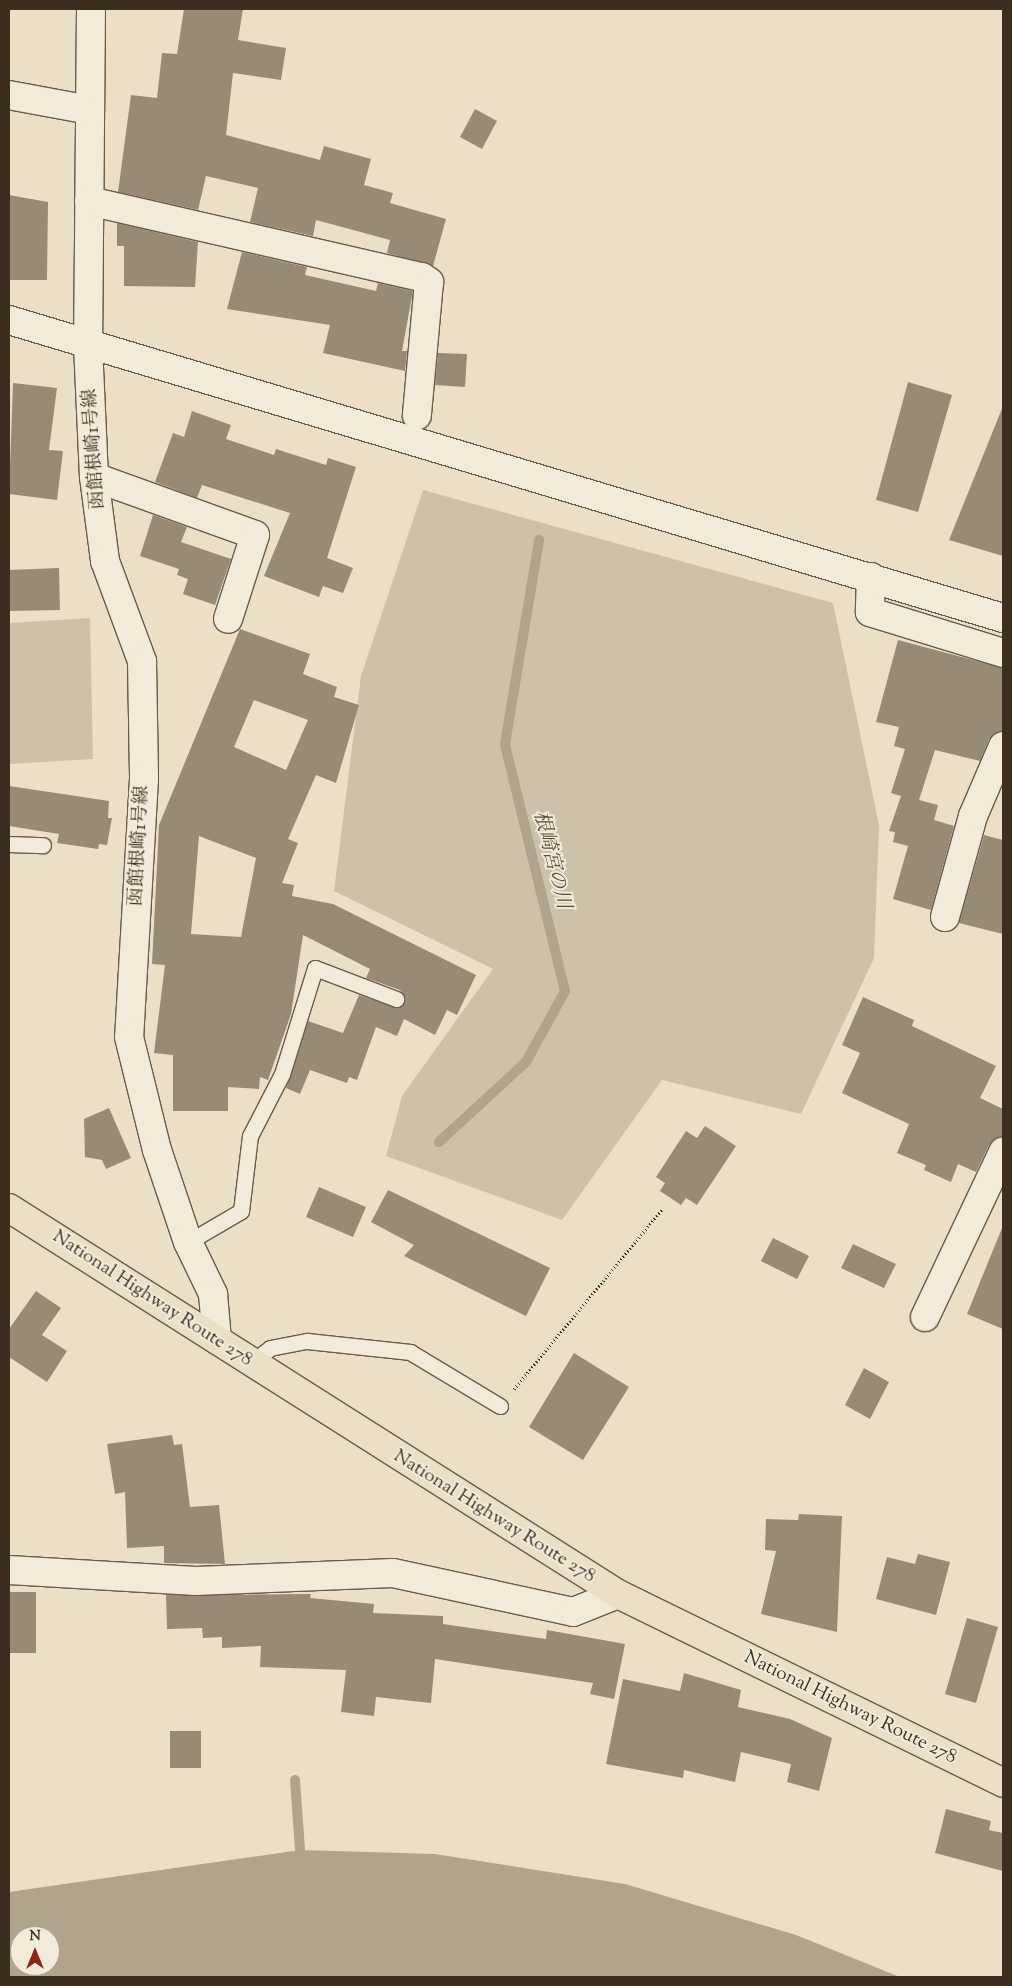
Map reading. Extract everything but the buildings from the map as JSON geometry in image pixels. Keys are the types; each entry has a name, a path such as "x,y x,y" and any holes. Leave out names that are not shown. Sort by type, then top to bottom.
{"highway":[{"name":"National Highway Route 278","path":"9,1208 618,1594 1003,1783"}],"street":[{"name":"函館根崎1号線","path":"91,9 88,345 94,477 105,561 142,661 144,779 129,1037 157,1150 188,1242 213,1294 217,1340"},
{"path":"9,95 90,110"},
{"path":"89,201 422,277 429,282 418,415"},
{"path":"9,320 1003,618"},
{"path":"94,477 255,535 228,619"},
{"path":"871,577 870,612 1003,653"},
{"path":"945,917 972,816 1003,746"},
{"path":"925,1316 1003,1152"},
{"path":"9,1570 196,1581 393,1573 573,1612 618,1594"}],"lane":[{"path":"9,844 43,845"},
{"path":"188,1242 241,1211 250,1136 282,1074 315,968 396,999"},
{"path":"251,1362 270,1348 307,1341 410,1352 500,1406"}],"path":[{"path":"500,1406 662,1208"}],"shaded area":[{"path":"423,490 833,603 879,825 874,958 801,1114 662,1080 562,1220 386,1156 402,1096 493,969 334,891 361,676"},
{"path":"90,618 93,759 9,764 9,623"},
{"path":"300,1850 435,1854 625,1884 796,1935 900,1977 9,1977 9,1892"}],"waterway":[{"name":"根崎宮の川","path":"439,1142 526,1062 565,991 505,744 539,540"},
{"name":"根崎宮の川","path":"295,1780 300,1850"}]}
